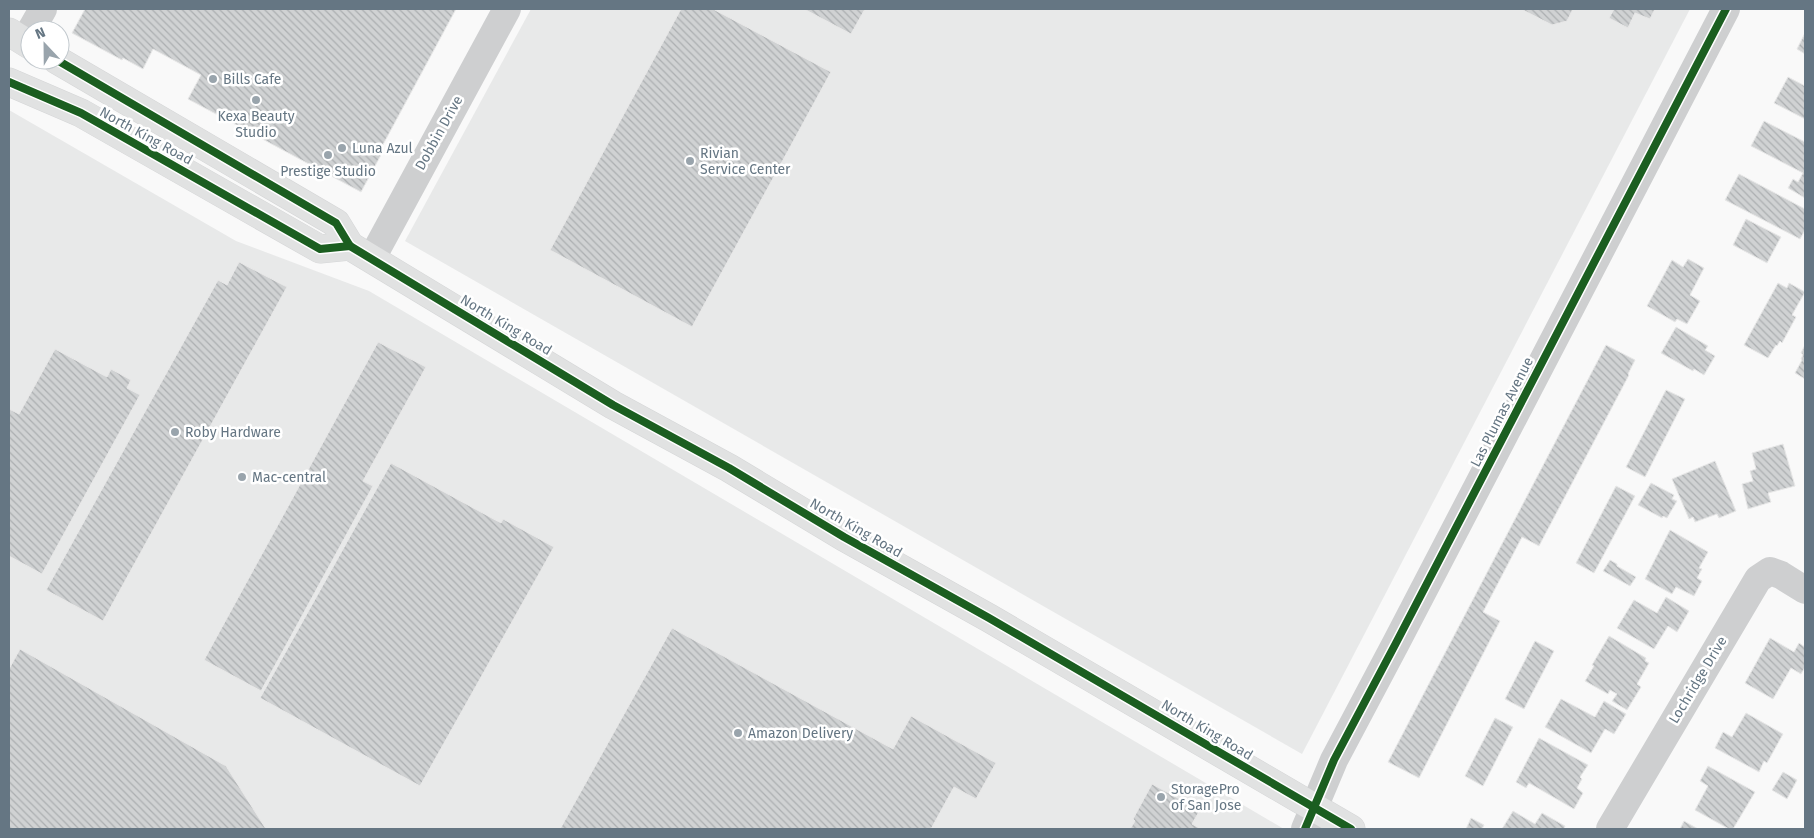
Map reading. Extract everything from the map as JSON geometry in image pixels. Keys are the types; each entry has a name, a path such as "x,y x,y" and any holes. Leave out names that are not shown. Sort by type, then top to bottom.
{"main road":[{"name":"North King Road","path":"70,68 336,223 361,252 613,405 729,468 844,537 997,623 1309,819 1351,829"},
{"name":"North King Road","path":"9,82 81,113 320,248 361,252"}],"street":[{"path":"36,20 43,9"},
{"name":"Dobbin Drive","path":"361,252 507,9"},
{"name":"Las Plumas Avenue","path":"1309,819 1334,760 1726,9"},
{"name":"Lochridge Drive","path":"1610,829 1758,578 1770,571 1781,575 1805,590"}],"shaded area":[{"path":"531,9 1690,9 1302,754 405,241"},
{"path":"9,110 236,241 369,291 1284,829 9,829"}],"building":[{"path":"85,9 456,9 379,152 382,153 361,192 188,99 201,75 153,49 143,69 72,33"},
{"name":"Rivian Service Center","path":"681,9 713,9 831,72 692,327 550,250"},
{"path":"804,9 865,9 851,34"},
{"path":"1521,9 1573,9 1567,21 1552,25"},
{"path":"1614,9 1655,9 1650,19 1635,13 1628,28 1609,18"},
{"path":"1805,33 1805,54 1797,49"},
{"path":"1788,77 1805,86 1805,119 1774,103"},
{"path":"1764,121 1805,142 1805,198 1788,188 1793,179 1798,182 1803,173 1751,146"},
{"path":"1739,174 1805,209 1805,230 1800,239 1725,200"},
{"path":"1746,219 1781,237 1767,263 1733,245"},
{"path":"1688,259 1704,268 1690,295 1700,301 1687,324 1677,319 1675,322 1647,306 1672,260 1683,267"},
{"path":"239,262 287,287 103,621 46,590 218,280 227,285"},
{"path":"1778,283 1787,288 1789,283 1805,292 1792,315 1796,317 1782,343 1780,341 1776,345 1768,358 1744,345"},
{"path":"1676,327 1708,346 1705,350 1715,356 1704,375 1661,353"},
{"path":"378,342 426,367 363,481 373,486 261,691 204,660"},
{"path":"1606,345 1635,360 1629,375 1539,546 1522,537 1483,612 1500,621 1419,778 1388,762"},
{"path":"1805,345 1805,379 1795,373 1802,360 1803,355 1801,353"},
{"path":"55,349 107,377 111,369 131,380 127,388 140,395 42,574 9,556 9,409 19,414"},
{"path":"1666,390 1685,399 1645,477 1626,467"},
{"path":"1783,444 1795,486 1768,493 1771,502 1748,509 1742,484 1753,481 1750,471 1756,469 1752,453"},
{"path":"1715,461 1736,511 1719,518 1717,514 1695,522 1693,517 1689,519 1672,479"},
{"path":"391,463 501,523 503,519 554,547 420,786 260,698"},
{"path":"1651,483 1674,495 1672,499 1677,501 1667,518 1663,516 1662,518 1638,505"},
{"path":"1616,486 1635,496 1594,573 1576,563"},
{"path":"1670,530 1708,552 1699,568 1702,569 1697,578 1702,581 1694,596 1676,587 1672,594 1645,579"},
{"path":"1610,560 1636,577 1630,586 1603,571"},
{"path":"1666,597 1689,611 1677,632 1668,626 1654,649 1617,628 1634,600 1657,613"},
{"name":"Amazon Delivery","path":"672,628 893,749 911,716 996,763 976,799 954,787 931,829 560,829"},
{"path":"1609,636 1646,658 1645,661 1649,663 1637,684 1641,687 1627,710 1612,701 1617,694 1610,690 1608,694 1585,681"},
{"path":"1770,638 1794,652 1799,643 1805,647 1805,667 1801,674 1791,668 1773,699 1745,683"},
{"path":"1535,641 1554,651 1524,709 1505,699"},
{"path":"20,649 226,766 266,829 9,829 9,669"},
{"path":"1561,699 1595,717 1604,701 1626,714 1614,734 1605,729 1591,753 1545,727"},
{"path":"1746,713 1783,734 1767,763 1764,761 1759,772 1715,748 1723,732 1732,737"},
{"path":"1495,718 1513,727 1483,786 1465,776"},
{"path":"1539,738 1588,765 1580,777 1582,779 1577,788 1583,793 1574,809 1529,783 1526,788 1516,782"},
{"path":"1708,766 1755,792 1733,829 1729,829 1695,810 1708,786 1700,781"},
{"path":"1783,772 1797,780 1787,799 1772,790"},
{"name":"StoragePro of San Jose","path":"1152,784 1200,810 1192,824 1201,829 1130,829 1135,821 1133,819"},
{"path":"1513,811 1535,824 1542,813 1565,826 1564,829 1502,829"},
{"path":"1471,818 1484,825 1482,829 1466,829"},
{"path":"1684,821 1698,829 1680,829"}],"cycle path":[{"path":"1305,829 1334,760 1726,9"},
{"path":"70,68 336,223 350,246 613,405 729,468 844,537 989,618 1351,829"},
{"path":"9,82 81,113 320,249 350,246"}],"place":[{"name":"Bills Cafe","path":"213,79"},
{"name":"Kexa Beauty Studio","path":"256,100"},
{"name":"Luna Azul","path":"342,148"},
{"name":"Prestige Studio","path":"328,155"},
{"name":"Rivian Service Center","path":"690,161"},
{"name":"Roby Hardware","path":"175,432"},
{"name":"Mac-central","path":"242,477"},
{"name":"Amazon Delivery","path":"738,733"},
{"name":"StoragePro of San Jose","path":"1161,797"}]}
